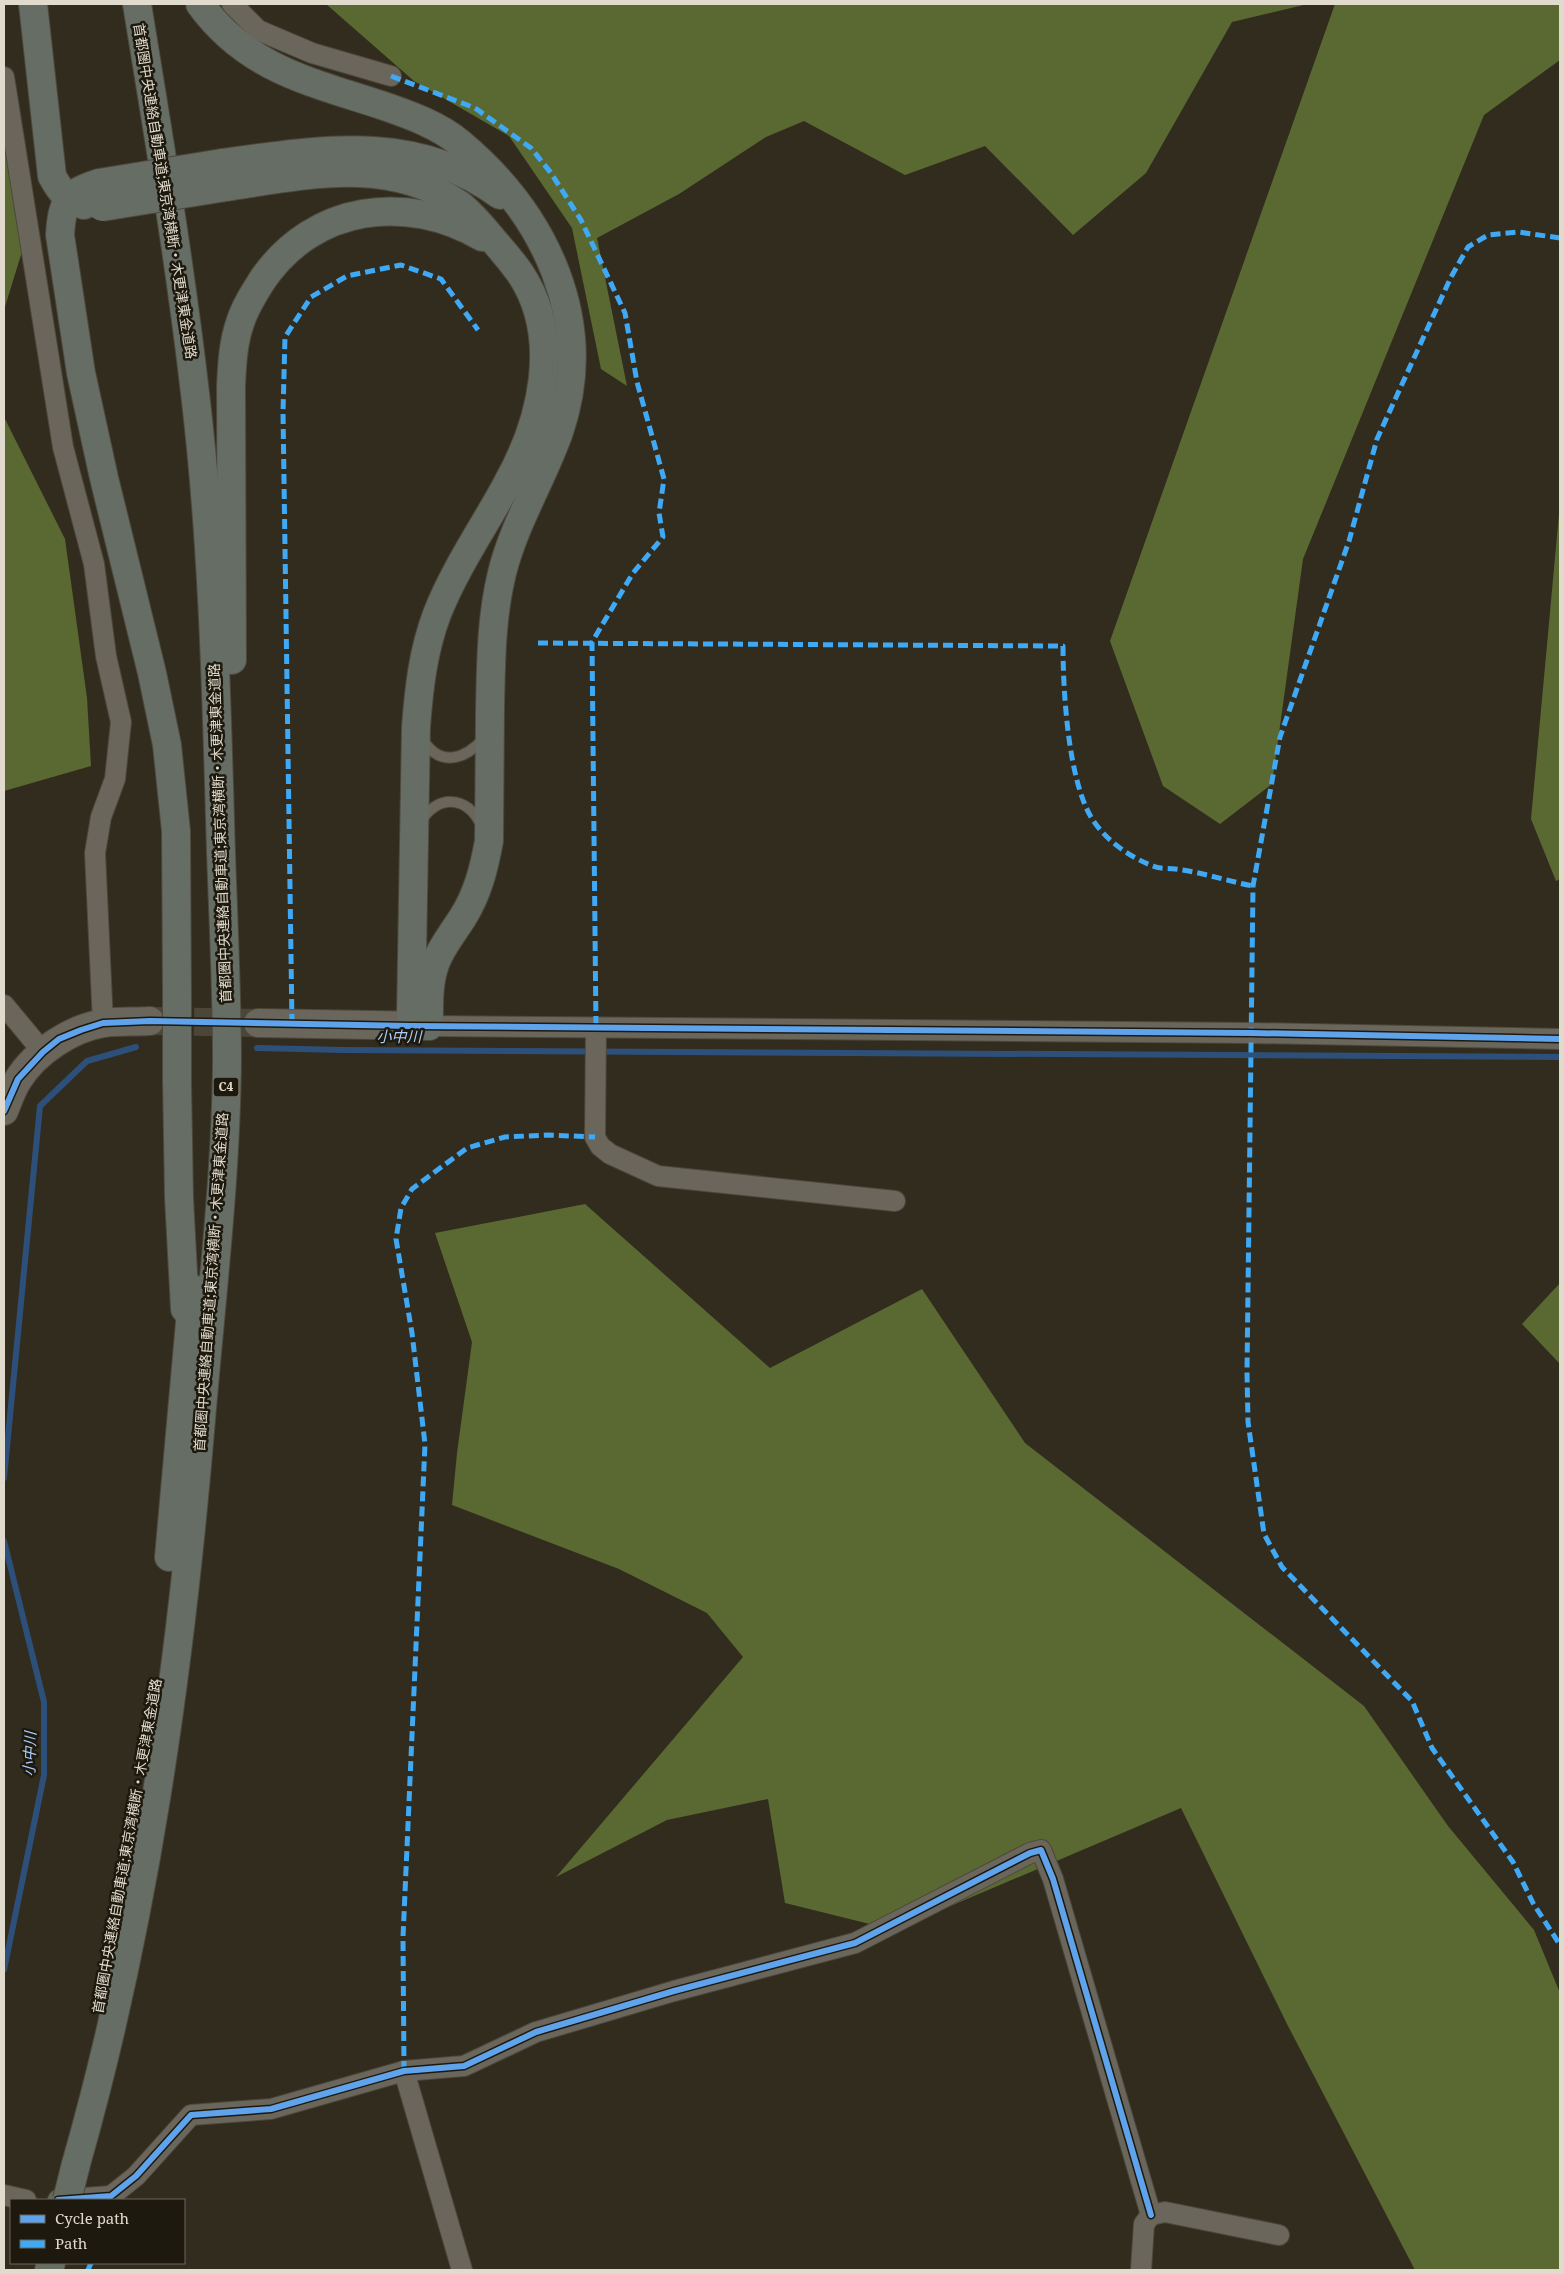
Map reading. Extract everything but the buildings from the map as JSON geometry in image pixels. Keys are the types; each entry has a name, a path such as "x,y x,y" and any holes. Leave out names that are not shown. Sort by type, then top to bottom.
{"highway":[{"path":"33,4 52,176 59,190 68,199 82,205 100,195 224,175 332,150 368,150 396,152 426,158 476,180 498,194 530,220"},
{"name":"首都圏中央連絡自動車道;東京湾横断・木更津東金道路","path":"76,2164 89,2070 132,1839 155,1690 195,1272 210,1059 210,796 180,397 158,217 124,4"},
{"name":"首都圏中央連絡自動車道;東京湾横断・木更津東金道路","path":"67,2199 102,2072 144,1868 163,1753 195,1493 222,1168 227,1061 211,588 196,398 172,214 137,4"},
{"path":"200,4 215,24 246,51 282,71 317,85 402,112 457,140 486,166 530,220 547,249 561,285 569,319 572,356 568,394 560,430 512,541 502,571 495,609 491,645 488,840 483,872 474,896 435,964 420,1026"},
{"path":"224,175 285,178 350,172 410,179 438,190 462,207 504,252 521,274 537,312 542,334 545,369 540,402 531,433 508,482 454,576 425,651 418,689 414,835 420,1026"},
{"path":"68,199 62,214 60,235 81,373 104,478 150,664 167,745 176,832 177,1081 185,1364"},
{"path":"227,1061 234,932 230,386 234,348 240,322 252,296 286,250 310,233 338,220 368,213 399,211 428,214 454,223 504,252"}],"street":[{"path":"232,4 258,30 312,53 391,76"},
{"path":"4,77 62,447 94,564 106,656 121,722 115,779 100,817 94,853 103,1023"},
{"path":"4,1005 43,1052"},
{"path":"4,1112 18,1079 43,1052 59,1040 103,1023 150,1021"},
{"path":"258,1023 420,1026 596,1033 1242,1033 1560,1039"},
{"path":"596,1033 595,1138 600,1146 610,1154 658,1176 894,1201"},
{"path":"71,2199 111,2196 136,2176 191,2115 272,2109 404,2071 464,2066 536,2032 674,1991 855,1944 1030,1852 1041,1850 1056,1889 1152,2214"},
{"path":"404,2071 462,2270"},
{"path":"4,2194 22,2199"},
{"path":"1140,2270 1144,2224 1152,2214 1166,2212 1280,2235"}],"lane":[{"path":"416,727 428,748 439,756 450,758 463,756 474,750 484,738 490,723"},
{"path":"414,835 431,809 442,803 455,802 467,804 477,814 488,840"}],"green space":[{"path":"326,4 1308,4 1232,22 1146,173 1073,235 985,146 905,175 804,121 766,137 679,194 597,238 627,386 601,369 572,228 509,136 414,81"},
{"path":"1335,4 1560,4 1560,60 1484,115 1303,559 1272,784 1220,824 1163,786 1110,641"},
{"path":"4,110 28,232 4,310"},
{"path":"4,417 65,539 87,698 91,766 4,791"},
{"path":"1560,503 1560,879 1556,881 1531,819"},
{"path":"585,1204 770,1368 922,1289 1025,1443 1364,1706 1448,1826 1534,1930 1560,1993 1560,2270 1415,2270 1287,2024 1181,1808 894,1930 785,1903 768,1799 667,1820 556,1877 743,1657 707,1613 619,1569 452,1505 472,1342 435,1233"},
{"path":"1560,1283 1560,1364 1522,1324"}],"waterway":[{"name":"小中川","path":"4,1478 40,1106 87,1061 136,1047"},
{"name":"小中川","path":"257,1048 1560,1057"},
{"name":"小中川","path":"4,1541 44,1702 44,1775 4,1970"}],"tunnel":[{"path":"152,1021 258,1023"}],"marked path":[{"path":"391,76 475,108 531,148 551,173 581,220 625,313 637,382 664,479 659,513 663,537 633,573 592,642 596,1028"},
{"path":"1560,238 1518,232 1488,235 1468,247 1451,277 1377,439 1349,541 1280,737 1253,886 1247,1372 1248,1422 1264,1534 1282,1567 1412,1701 1432,1748 1513,1862 1533,1903 1560,1945"},
{"path":"292,1024 283,412 285,337 311,297 347,276 401,265 441,279 478,330"},
{"path":"538,643 1063,646 1064,686 1072,758 1083,800 1096,825 1110,840 1126,852 1155,867 1194,872 1253,886"},
{"path":"404,2071 403,1937 425,1444 412,1333 396,1239 401,1208 412,1189 467,1148 505,1137 548,1135 595,1137"},
{"path":"88,2270 91,2264"}],"cycle path":[{"path":"4,1111 18,1079 43,1052 59,1039 103,1023 150,1021 411,1026 1252,1033 1560,1039"},
{"path":"71,2199 111,2196 136,2176 191,2115 271,2109 404,2071 464,2066 536,2032 674,1991 855,1943 1030,1853 1041,1850 1053,1879 1151,2215"}]}
